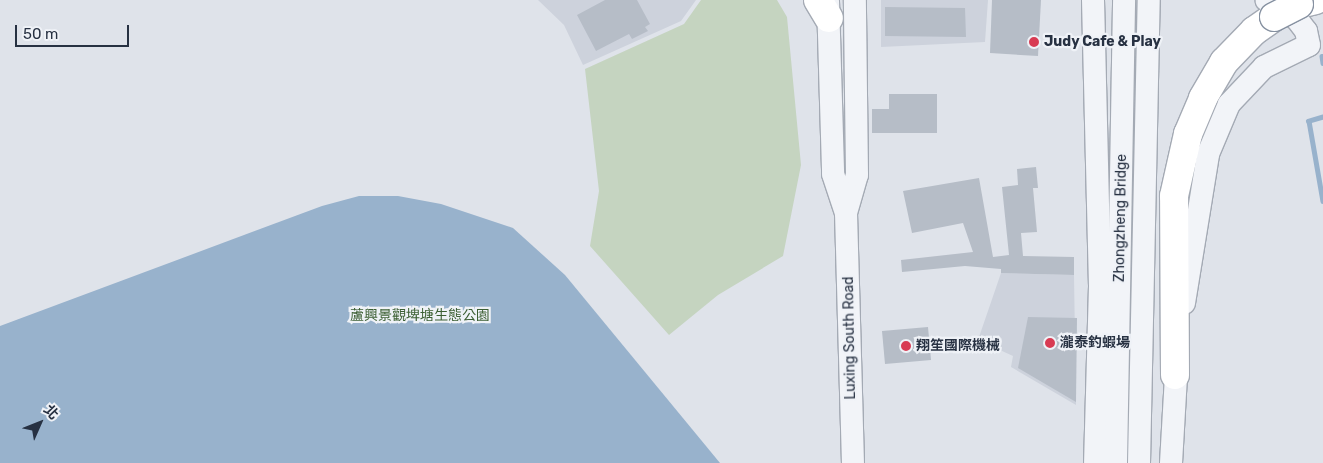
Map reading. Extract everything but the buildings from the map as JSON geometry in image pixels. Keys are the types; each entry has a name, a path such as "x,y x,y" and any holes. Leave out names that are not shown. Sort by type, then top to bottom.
{"highway":[{"path":"1175,375 1174,196 1188,134 1203,98 1224,62 1254,31 1270,8 1307,2"}],"street":[{"name":"Luxing South Road","path":"846,214 857,175 855,0"},
{"path":"1093,0 1100,286 1095,463"},
{"name":"Zhongzheng Bridge","path":"1116,463 1118,436 1124,0"},
{"name":"Zhongzheng Bridge","path":"1139,463 1149,0"},
{"name":"Luxing South Road","path":"825,6 833,174 846,214 853,463"},
{"path":"1171,463 1175,375 1208,154 1229,104 1264,66 1309,45 1306,31 1297,19 1270,8"}],"shaded area":[{"path":"538,0 696,0 681,21 583,65 564,25"},
{"path":"881,0 988,0 985,42 881,47"},
{"path":"1001,273 1074,275 1076,405 1011,367 1013,356 978,340"}],"green space":[{"path":"701,0 777,0 787,17 801,165 783,256 718,295 669,335 590,246 599,191 585,69 684,24"}],"water":[{"name":"蘆興景觀埤塘生態公園","path":"359,196 398,196 441,204 513,228 565,275 720,463 0,463 0,326 322,206"}],"waterway":[{"path":"1322,56 1323,63"},
{"path":"1323,117 1309,121 1323,201"}],"place":[{"name":"Judy Cafe & Play","path":"1034,42"},
{"name":"瀧泰釣蝦場","path":"1050,343"},
{"name":"翔笙國際機械","path":"906,346"}]}
